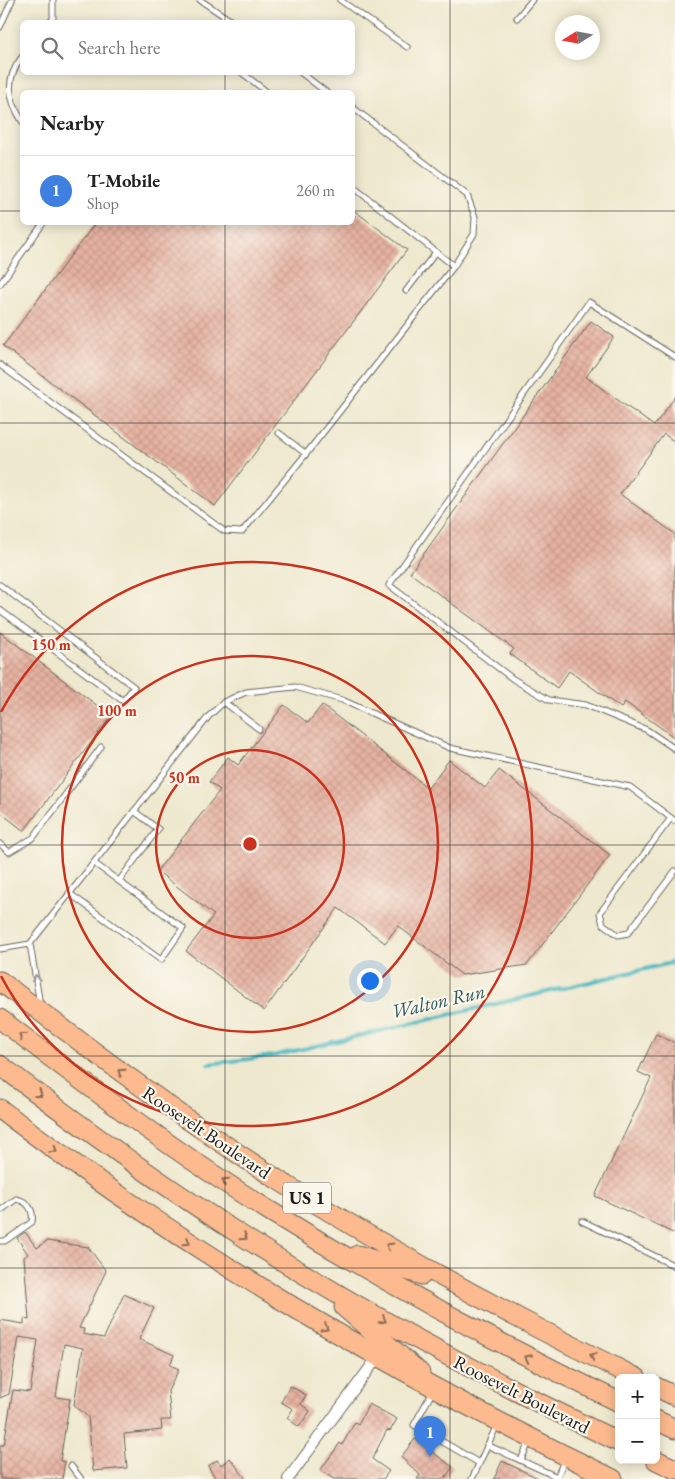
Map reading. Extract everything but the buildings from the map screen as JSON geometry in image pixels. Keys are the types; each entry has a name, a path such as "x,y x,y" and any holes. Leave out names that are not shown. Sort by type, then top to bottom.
{"highway":[{"name":"Roosevelt Boulevard","path":"0,981 110,1064 235,1152 341,1218 459,1287 629,1374"},
{"name":"Roosevelt Boulevard","path":"0,1020 152,1132 267,1209 453,1318 615,1400"},
{"name":"Roosevelt Boulevard","path":"0,1065 190,1202 307,1276 427,1345 615,1440"},
{"name":"Roosevelt Boulevard","path":"5,1118 185,1241 376,1358 498,1423 613,1479"},
{"path":"326,1244 459,1287"},
{"path":"307,1276 440,1391"},
{"path":"660,1389 675,1396"},
{"path":"660,1422 675,1429"},
{"path":"660,1462 675,1469"}],"street":[{"path":"288,1479 376,1358"}],"lane":[{"path":"0,27 12,0"},
{"path":"52,20 53,0"},
{"path":"200,0 230,20"},
{"path":"340,0 408,47"},
{"path":"517,18 532,0"},
{"path":"20,60 14,67 10,84 12,105 20,118"},
{"path":"245,75 264,90"},
{"path":"304,75 323,90"},
{"path":"0,365 224,531 242,532 454,266 474,234 475,217 466,195 355,109"},
{"path":"355,188 454,266"},
{"path":"0,284 42,225"},
{"path":"406,291 436,252"},
{"path":"675,357 590,302 389,585 513,679 542,696 549,700 586,705 647,730 675,749"},
{"path":"279,433 306,454"},
{"path":"0,585 134,687 124,701 0,610"},
{"path":"0,949 30,944 209,716 224,702 246,692 295,687 342,700 450,748 630,786 673,820 600,914 603,924 618,935 628,933 675,871"},
{"path":"224,702 259,729"},
{"path":"0,852 9,852 33,838 102,747"},
{"path":"119,881 158,829 134,811"},
{"path":"0,844 9,852"},
{"path":"70,894 161,960 183,928 94,863"},
{"path":"30,944 41,1013"},
{"path":"0,1211 16,1200 21,1200 30,1206 33,1216 32,1222 5,1241 0,1241"},
{"path":"582,1221 675,1266"},
{"path":"440,1391 414,1425 479,1463"},
{"path":"472,1479 498,1423"},
{"path":"521,1460 531,1439"},
{"path":"487,1445 557,1478 566,1456"},
{"path":"71,1466 81,1479"}],"waterway":[{"name":"Walton Run","path":"208,1064 273,1056 675,962"}],"place":[{"name":"T-Mobile","path":"430,1457"}]}
